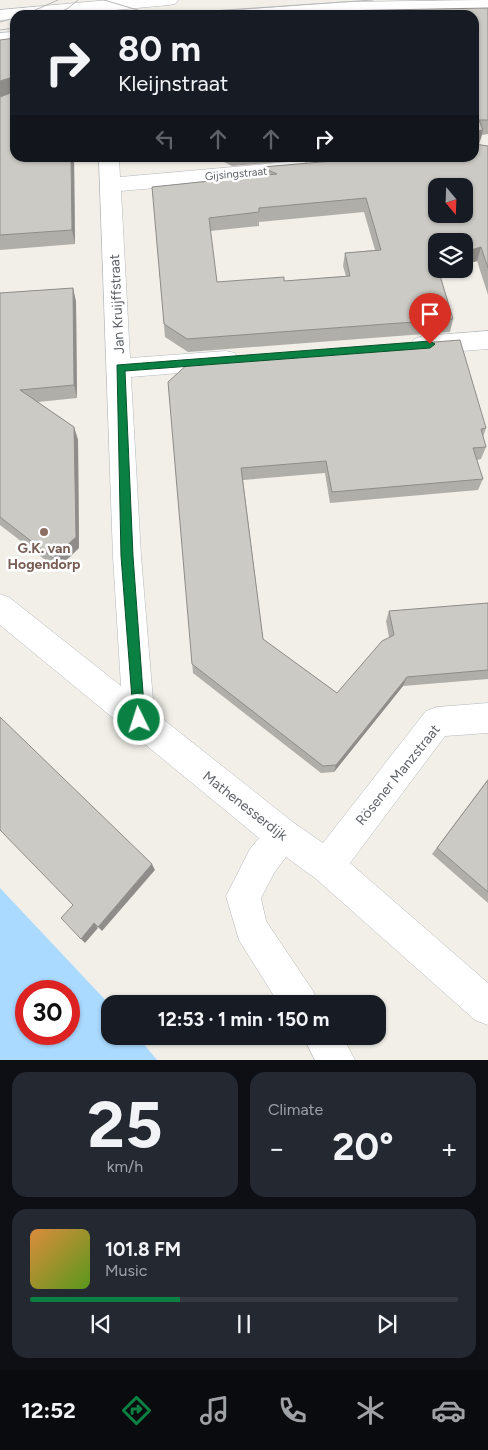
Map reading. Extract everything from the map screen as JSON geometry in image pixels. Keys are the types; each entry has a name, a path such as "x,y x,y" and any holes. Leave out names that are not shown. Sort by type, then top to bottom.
{"street":[{"path":"46,10 169,0"},
{"path":"304,10 344,7 488,5"},
{"name":"Jan Kruijffstraat","path":"109,162 120,368 127,556 139,720"},
{"name":"Gijsingstraat","path":"110,185 315,167"},
{"path":"398,347 488,340"},
{"path":"120,368 249,358"},
{"name":"Mathenesserdijk","path":"0,607 282,835 327,866 488,1007"},
{"name":"Rösener Manzstraat","path":"327,866 437,722 488,718"},
{"path":"282,835 262,861 243,896 251,928 294,995"},
{"path":"327,1045 336,1060"}],"water":[{"path":"0,888 101,995 101,1045 144,1045 157,1060 0,1060"}],"building":[{"path":"488,8 488,120 479,120 479,10 384,10"},
{"path":"10,39 10,78 0,81 0,40"},
{"path":"10,93 10,162 71,162 72,230 0,235 0,97"},
{"path":"479,120 483,130 479,131"},
{"path":"479,145 488,146 488,268 481,247 473,249 473,233 428,233 428,278 441,278 453,319 187,339 164,324 152,187 277,174 262,167 321,162 479,162","holes":["366,198 381,250 345,253 350,276 284,281 284,277 217,282 209,218 259,212 259,208"]},
{"path":"73,288 74,385 20,390 74,427 76,537 53,558 0,517 0,293"},
{"path":"460,340 486,428 481,429 486,447 473,448 483,479 332,492 326,461 241,468 263,639 337,693 382,641 394,635 389,611 488,603 488,670 407,677 336,765 323,766 192,664 168,382 191,361"},
{"path":"0,717 152,864 98,927 94,923 81,939 61,918 73,905 0,830"},
{"path":"488,780 488,892 437,848"}],"tram line":[{"path":"35,10 58,0"},
{"path":"64,10 78,0"},
{"path":"104,0 138,10"},
{"path":"226,10 373,0"},
{"path":"0,22 10,19"},
{"path":"0,30 10,29"}],"place":[{"name":"G.K. van Hogendorp","path":"44,532"}],"route":[{"path":"139,720 127,556 120,368 430,344"}]}
